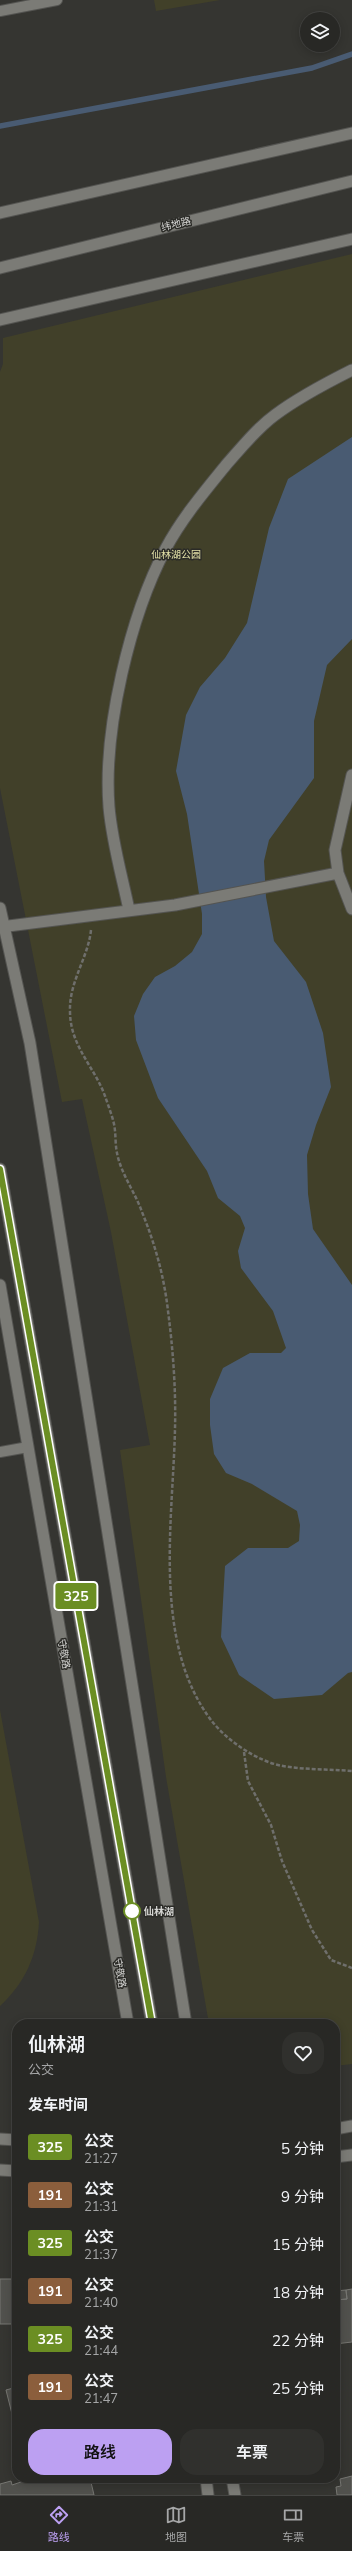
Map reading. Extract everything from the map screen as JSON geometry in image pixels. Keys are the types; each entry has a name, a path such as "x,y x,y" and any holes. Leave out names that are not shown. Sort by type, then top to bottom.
{"street":[{"path":"0,213 352,133"},
{"name":"纬地路","path":"0,268 352,181"},
{"path":"0,320 352,239"},
{"path":"130,910 115,846 109,807 108,770 120,686 147,593 166,547 199,498 237,453 274,415 352,370"},
{"path":"352,776 335,850 338,873 352,909"},
{"path":"2,926 175,905 338,873"},
{"path":"0,908 2,926 31,1051 185,2019"},
{"path":"0,1169 151,2019"},
{"name":"守敬路","path":"0,1284 127,2019"},
{"path":"340,2128 352,2126"},
{"path":"0,2139 12,2140"},
{"path":"340,2156 352,2155"},
{"path":"0,2170 12,2171"},
{"path":"207,2483 208,2495"},
{"path":"233,2483 235,2495"}],"lane":[{"path":"0,11 57,0"},
{"path":"0,1452 28,1447"}],"path":[{"path":"92,915 90,936 84,959 74,983 70,1010 74,1034 83,1058 104,1092 114,1125 117,1153 142,1210 161,1263 168,1312 174,1381 175,1425 171,1532 172,1624 178,1654 195,1692 211,1720 244,1752 281,1766 352,1771"},
{"path":"244,1752 248,1781 272,1825 282,1861 312,1930 331,1960 352,1968"}],"green space":[{"path":"154,0 220,0 156,11"},
{"name":"仙林湖公园","path":"352,254 352,2064 340,2065 340,2019 208,2019 166,1777 120,1450 150,1445 111,1232 82,1099 62,1102 0,788 0,372 3,364 3,338"},
{"path":"0,1710 39,1922 36,1946 28,1968 16,1988 0,2006"}],"water":[{"path":"352,437 352,639 327,665 314,721 314,778 269,840 264,861 266,897 274,941 306,982 323,1033 331,1087 316,1125 307,1155 308,1194 313,1229 352,1285 352,1672 348,1673 322,1695 274,1699 239,1675 221,1637 225,1566 248,1548 288,1548 299,1541 300,1525 297,1511 252,1484 226,1473 214,1454 210,1425 210,1399 223,1368 250,1353 281,1353 286,1348 273,1311 241,1268 238,1251 245,1228 240,1216 218,1198 207,1171 158,1098 136,1040 134,1016 143,994 155,977 175,966 192,952 202,934 202,914 187,814 176,771 186,715 200,687 225,658 247,623 269,528 288,479"}],"building":[{"path":"0,2279 12,2279 12,2324 0,2324"},
{"path":"352,2289 352,2342 340,2343 340,2300 347,2299 346,2290"},
{"path":"346,2290 347,2299 340,2300 340,2291"},
{"path":"12,2388 12,2414 6,2390"},
{"path":"352,2476 352,2495 337,2495 336,2487 341,2486 340,2479"},
{"path":"11,2481 12,2485 18,2483 91,2483 94,2495 0,2495 0,2484"}],"waterway":[{"path":"0,126 312,68 352,54"}],"bus line":[{"name":"325","path":"0,1169 151,2019"}],"place":[{"name":"仙林湖","path":"132,1911"}]}
